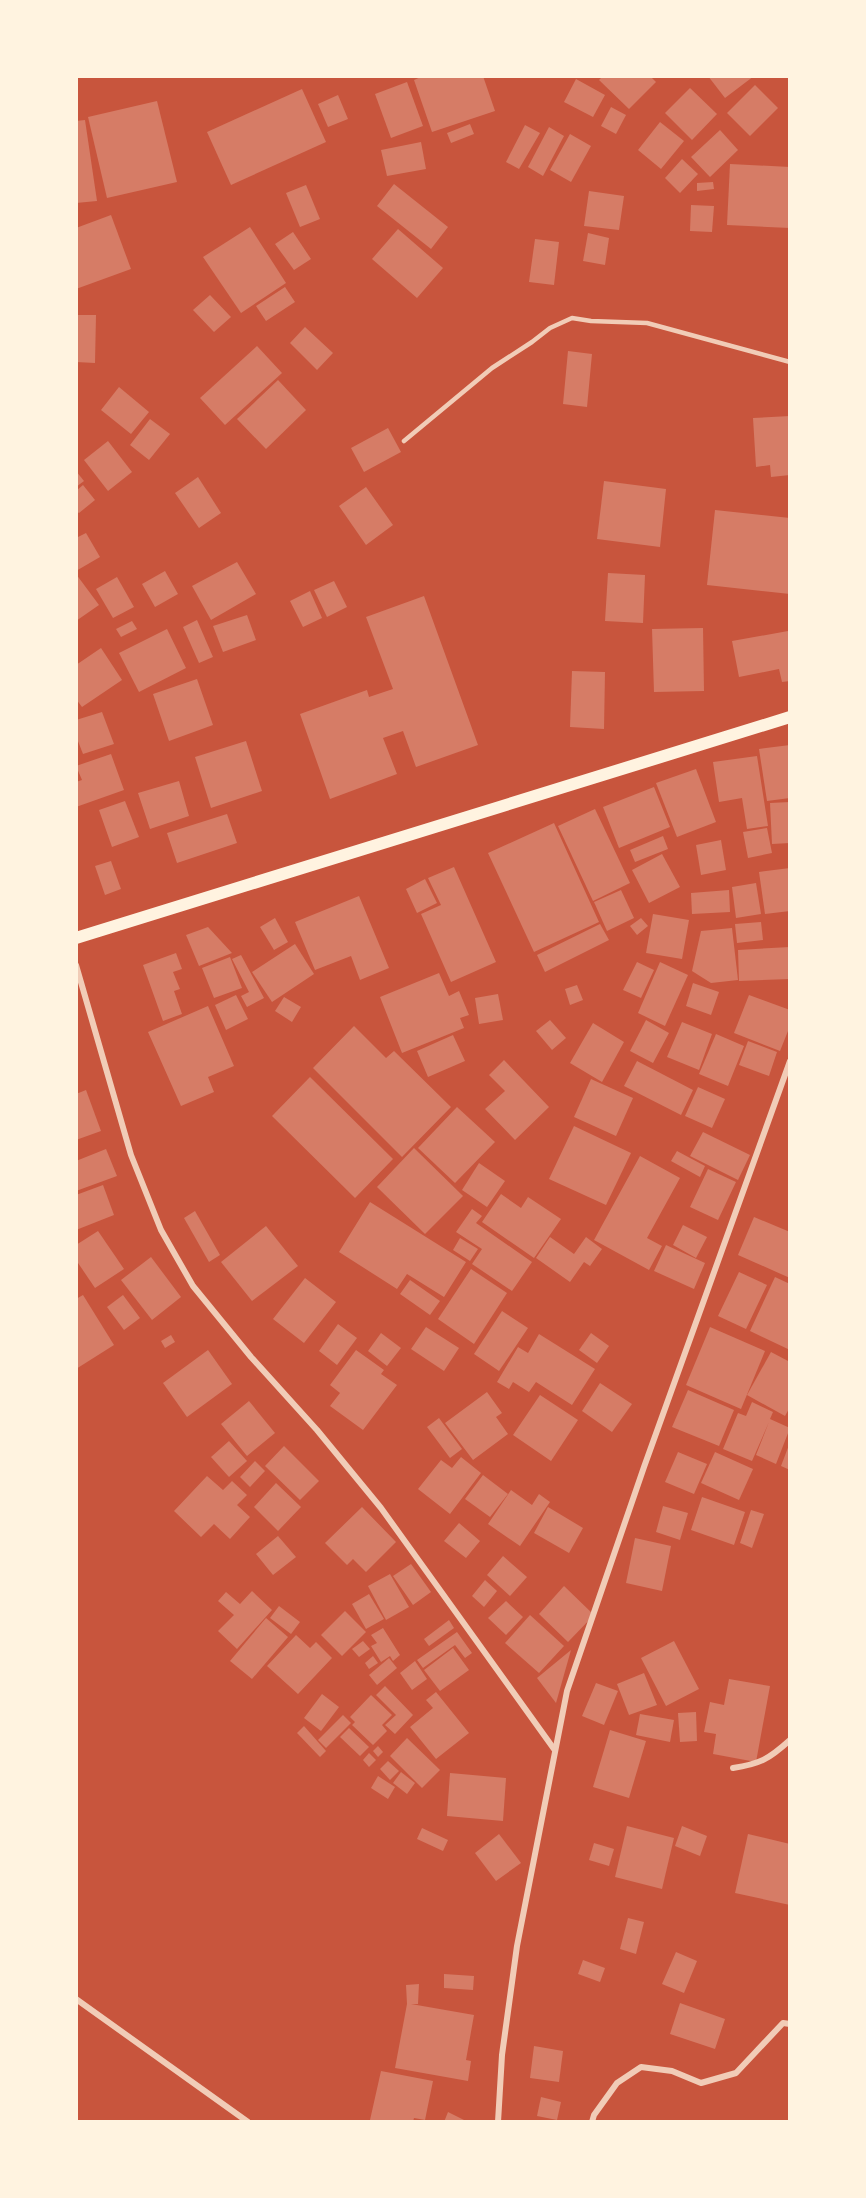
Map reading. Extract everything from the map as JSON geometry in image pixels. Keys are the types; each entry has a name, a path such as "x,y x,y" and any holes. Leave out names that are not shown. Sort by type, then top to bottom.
{"main road":[{"path":"76,938 789,717"}],"street":[{"path":"76,965 131,1155 161,1230 194,1286 381,1508 554,1749"},
{"path":"498,2121 502,2055 517,1946 567,1691 789,1060"},
{"path":"733,1768 759,1764 769,1759 789,1740"},
{"path":"76,1999 248,2121"},
{"path":"592,2121 617,2083 641,2067 672,2071 701,2084 736,2073 783,2023 789,2024"}],"lane":[{"path":"404,441 492,368 550,328 572,318 647,323 789,362"}],"building":[{"path":"423,76 483,76 495,111 432,132 414,80"},
{"path":"603,76 650,76 656,82 629,109 599,80"},
{"path":"708,76 754,76 725,98"},
{"path":"576,79 605,95 593,117 564,102"},
{"path":"407,82 423,126 391,138 375,94"},
{"path":"755,85 778,108 750,136 727,113"},
{"path":"690,88 717,114 692,140 665,113"},
{"path":"302,89 326,142 231,185 207,132"},
{"path":"338,95 348,119 328,127 318,104"},
{"path":"157,101 177,182 107,198 88,117"},
{"path":"611,107 626,115 616,134 601,126"},
{"path":"85,120 97,201 76,203 76,121"},
{"path":"660,122 684,141 661,169 638,150"},
{"path":"470,124 474,134 451,143 447,133"},
{"path":"525,125 540,133 519,169 506,162"},
{"path":"549,127 564,136 543,176 528,167"},
{"path":"720,130 738,150 710,177 691,157"},
{"path":"570,134 591,146 571,182 550,170"},
{"path":"421,142 426,169 387,176 381,150"},
{"path":"682,159 698,174 680,193 665,178"},
{"path":"730,164 790,167 790,228 727,225"},
{"path":"713,182 714,189 697,191 697,183"},
{"path":"394,184 448,227 431,249 377,206"},
{"path":"306,185 320,219 300,227 286,193"},
{"path":"589,191 624,196 619,230 584,226"},
{"path":"691,205 714,206 712,232 690,231"},
{"path":"111,215 131,269 76,289 76,228"},
{"path":"250,227 286,283 241,313 203,257"},
{"path":"398,229 443,268 417,298 372,259"},
{"path":"293,232 311,259 294,270 275,244"},
{"path":"588,233 609,238 605,265 583,261"},
{"path":"535,239 559,242 554,285 529,282"},
{"path":"285,287 295,302 266,321 256,306"},
{"path":"210,295 231,317 214,332 193,310"},
{"path":"76,315 96,315 95,363 76,362"},
{"path":"305,327 333,353 317,370 290,343"},
{"path":"257,346 282,373 225,425 200,398"},
{"path":"568,351 592,354 587,407 563,404"},
{"path":"278,380 306,410 266,449 237,419"},
{"path":"119,387 149,412 131,434 101,410"},
{"path":"790,416 790,475 771,477 770,465 756,467 753,418"},
{"path":"150,419 170,434 149,460 130,445"},
{"path":"388,428 401,452 364,472 351,448"},
{"path":"108,441 132,472 108,491 84,460"},
{"path":"76,471 84,481 76,487"},
{"path":"198,477 221,513 199,528 175,493"},
{"path":"604,481 666,489 660,547 597,539"},
{"path":"83,485 95,500 79,513 76,511 76,491"},
{"path":"366,487 393,525 366,545 339,506"},
{"path":"715,510 790,518 790,594 707,585"},
{"path":"86,533 100,557 76,571 76,538"},
{"path":"237,562 256,594 211,620 192,586"},
{"path":"165,571 178,594 155,607 142,584"},
{"path":"608,573 645,575 643,623 605,621"},
{"path":"76,574 99,605 76,621"},
{"path":"117,577 134,607 113,618 96,589"},
{"path":"334,581 347,607 327,617 314,590"},
{"path":"310,591 322,618 303,627 290,601"},
{"path":"424,596 478,745 416,767 403,731 383,738 397,774 330,799 300,714 367,690 369,697 393,689 366,617"},
{"path":"247,615 256,640 223,652 213,626"},
{"path":"197,620 213,657 199,663 183,627"},
{"path":"132,621 137,629 121,637 116,629"},
{"path":"703,628 704,691 654,692 652,629"},
{"path":"167,629 186,668 139,692 119,653"},
{"path":"788,631 790,681 782,682 779,669 739,677 732,641"},
{"path":"101,648 122,680 82,707 76,699 76,665"},
{"path":"572,671 605,672 604,729 570,727"},
{"path":"197,679 213,725 169,741 153,694"},
{"path":"102,712 114,744 83,754 76,736 76,720"},
{"path":"246,741 262,791 211,808 195,757"},
{"path":"790,745 790,798 767,801 759,749"},
{"path":"111,754 124,790 76,807 76,782 82,780 76,766"},
{"path":"757,756 768,826 747,829 742,798 719,802 713,762"},
{"path":"696,769 716,822 677,837 656,783"},
{"path":"179,781 189,816 150,829 138,793"},
{"path":"654,787 670,827 619,848 603,807"},
{"path":"125,801 139,837 112,847 99,810"},
{"path":"790,802 790,843 772,844 770,803"},
{"path":"595,809 630,883 593,901 558,826"},
{"path":"227,814 237,843 177,863 167,833"},
{"path":"554,823 599,922 534,952 488,853"},
{"path":"767,828 772,853 748,858 743,832"},
{"path":"663,836 668,849 635,862 630,850"},
{"path":"721,840 726,870 701,875 696,845"},
{"path":"662,854 680,887 649,903 632,870"},
{"path":"111,861 121,889 105,895 95,866"},
{"path":"454,867 496,962 451,982 421,914 441,905 428,878"},
{"path":"790,868 790,911 765,914 759,872"},
{"path":"425,879 437,903 417,913 406,889"},
{"path":"756,883 761,914 736,918 732,887"},
{"path":"621,890 634,918 607,931 594,902"},
{"path":"729,890 730,912 692,914 691,893"},
{"path":"359,896 389,968 360,980 351,956 315,970 295,922"},
{"path":"653,914 689,920 682,959 646,953"},
{"path":"275,918 288,942 274,950 260,927"},
{"path":"641,918 648,926 637,935 630,926"},
{"path":"761,922 763,940 737,943 735,924"},
{"path":"600,924 609,940 545,972 537,955"},
{"path":"208,927 232,953 199,966 186,935"},
{"path":"732,928 738,980 711,983 692,971 701,931"},
{"path":"295,944 314,974 272,1002 252,972"},
{"path":"790,947 790,979 739,981 738,950"},
{"path":"176,953 182,969 173,972 180,989 174,991 182,1014 163,1021 143,965"},
{"path":"241,955 264,998 247,1007 241,996 249,992 232,959"},
{"path":"230,957 242,988 214,998 202,968"},
{"path":"637,962 654,970 641,998 623,990"},
{"path":"660,962 688,975 665,1026 638,1013"},
{"path":"439,973 449,996 459,991 469,1015 460,1018 464,1028 402,1053 380,997"},
{"path":"693,983 719,992 711,1015 686,1006"},
{"path":"577,985 583,1000 570,1005 565,989"},
{"path":"498,994 503,1020 479,1024 475,998"},
{"path":"236,995 248,1019 226,1030 215,1005"},
{"path":"749,995 790,1010 790,1026 780,1051 734,1033"},
{"path":"284,997 301,1007 292,1022 275,1011"},
{"path":"208,1006 234,1066 208,1077 214,1092 181,1106 148,1032"},
{"path":"550,1020 566,1038 552,1050 536,1031"},
{"path":"646,1020 669,1033 653,1063 630,1051"},
{"path":"682,1022 712,1034 699,1070 667,1057"},
{"path":"593,1023 624,1042 602,1082 570,1063"},
{"path":"354,1026 386,1058 394,1051 451,1107 402,1157 313,1068"},
{"path":"716,1034 744,1046 728,1086 699,1074"},
{"path":"453,1035 465,1061 428,1077 417,1051"},
{"path":"748,1041 777,1052 769,1076 739,1065"},
{"path":"504,1060 549,1107 515,1140 485,1109 505,1091 489,1075"},
{"path":"637,1061 693,1090 681,1115 624,1086"},
{"path":"310,1077 393,1159 355,1198 272,1116"},
{"path":"591,1079 633,1098 616,1136 574,1117"},
{"path":"698,1087 725,1099 712,1128 685,1116"},
{"path":"86,1090 101,1131 76,1140 76,1094"},
{"path":"457,1107 495,1142 455,1183 418,1148"},
{"path":"574,1126 631,1153 606,1205 549,1179"},
{"path":"703,1132 750,1155 738,1180 690,1156"},
{"path":"414,1148 463,1196 425,1234 377,1187"},
{"path":"106,1149 117,1176 76,1191 76,1161"},
{"path":"677,1151 705,1166 700,1177 671,1161"},
{"path":"640,1156 680,1178 647,1238 662,1246 649,1270 594,1240"},
{"path":"479,1163 505,1181 487,1207 462,1190"},
{"path":"708,1169 736,1182 718,1220 690,1207"},
{"path":"103,1185 114,1215 76,1230 76,1195"},
{"path":"501,1194 521,1208 528,1197 561,1219 534,1258 482,1222"},
{"path":"370,1202 466,1262 444,1297 407,1274 397,1289 339,1252"},
{"path":"472,1209 482,1216 476,1223 532,1262 512,1291 472,1264 482,1249 456,1232"},
{"path":"195,1211 220,1255 209,1262 184,1218"},
{"path":"754,1217 790,1232 790,1278 738,1255"},
{"path":"683,1225 707,1237 696,1258 673,1245"},
{"path":"266,1226 298,1266 252,1301 221,1262"},
{"path":"98,1231 124,1269 95,1288 76,1260 76,1245"},
{"path":"550,1237 574,1254 586,1237 602,1249 590,1266 584,1262 570,1282 536,1258"},
{"path":"460,1238 478,1249 470,1261 453,1250"},
{"path":"666,1245 705,1263 694,1289 654,1271"},
{"path":"151,1257 181,1297 152,1320 121,1280"},
{"path":"471,1269 507,1293 474,1344 438,1319"},
{"path":"739,1272 767,1285 746,1329 718,1316"},
{"path":"775,1277 790,1284 790,1350 750,1331"},
{"path":"305,1278 336,1302 304,1343 273,1319"},
{"path":"410,1280 440,1301 430,1315 400,1294"},
{"path":"83,1295 114,1345 76,1369 76,1299"},
{"path":"123,1295 140,1318 124,1330 107,1307"},
{"path":"502,1311 528,1328 499,1371 474,1354"},
{"path":"338,1324 357,1338 337,1365 319,1351"},
{"path":"426,1327 459,1348 444,1371 411,1349"},
{"path":"710,1327 765,1351 741,1409 686,1385"},
{"path":"381,1333 401,1348 387,1366 368,1351"},
{"path":"591,1333 609,1346 597,1363 579,1350"},
{"path":"539,1334 595,1369 572,1405 536,1382 529,1392 513,1382 509,1389 497,1382 518,1347 528,1353"},
{"path":"171,1335 175,1342 165,1348 161,1341"},
{"path":"208,1350 232,1384 187,1417 163,1383"},
{"path":"356,1350 384,1370 381,1374 397,1385 363,1430 330,1406 340,1393 330,1385"},
{"path":"771,1352 790,1362 790,1407 785,1416 747,1395"},
{"path":"600,1383 632,1404 612,1432 582,1411"},
{"path":"688,1390 734,1410 719,1446 672,1427"},
{"path":"487,1392 502,1413 496,1417 508,1434 473,1460 445,1423"},
{"path":"540,1395 578,1420 551,1461 513,1435"},
{"path":"249,1401 275,1433 247,1456 221,1424"},
{"path":"752,1402 773,1412 770,1419 790,1428 776,1464 756,1455 769,1422 752,1461 723,1449 738,1413 746,1416"},
{"path":"439,1418 462,1449 450,1458 427,1427"},
{"path":"229,1441 247,1461 229,1477 211,1457"},
{"path":"790,1445 790,1470 781,1466"},
{"path":"284,1446 319,1481 300,1500 265,1466"},
{"path":"678,1452 707,1464 694,1494 665,1482"},
{"path":"715,1452 753,1469 739,1500 701,1483"},
{"path":"461,1457 481,1473 450,1514 418,1489 441,1460 452,1468"},
{"path":"255,1461 265,1471 250,1487 240,1477"},
{"path":"483,1475 508,1494 490,1517 465,1499"},
{"path":"207,1476 223,1490 232,1481 247,1495 237,1505 250,1517 230,1539 214,1524 201,1537 174,1511"},
{"path":"276,1483 301,1507 278,1531 254,1507"},
{"path":"511,1490 532,1505 539,1494 550,1502 520,1546 488,1524"},
{"path":"702,1497 745,1512 734,1545 691,1530"},
{"path":"663,1506 688,1513 680,1540 656,1532"},
{"path":"362,1507 396,1542 366,1572 353,1559 347,1565 325,1543"},
{"path":"548,1507 583,1528 569,1553 534,1533"},
{"path":"751,1510 764,1514 752,1548 740,1543"},
{"path":"459,1523 480,1541 466,1558 444,1541"},
{"path":"278,1536 296,1557 273,1575 256,1554"},
{"path":"635,1538 671,1546 662,1591 626,1583"},
{"path":"503,1556 527,1577 510,1596 487,1575"},
{"path":"411,1564 431,1592 413,1605 393,1576"},
{"path":"390,1574 409,1607 386,1620 368,1586"},
{"path":"485,1580 497,1591 484,1607 472,1596"},
{"path":"564,1586 594,1615 568,1642 539,1614"},
{"path":"252,1591 272,1610 237,1649 218,1631 234,1615 218,1601 226,1592 240,1604"},
{"path":"369,1594 384,1619 366,1629 352,1604"},
{"path":"506,1601 523,1617 506,1635 488,1618"},
{"path":"279,1606 300,1622 291,1634 270,1618"},
{"path":"345,1611 366,1632 342,1656 321,1635"},
{"path":"530,1615 564,1646 539,1673 505,1643"},
{"path":"266,1618 288,1637 252,1679 230,1661"},
{"path":"449,1620 454,1628 429,1646 424,1639"},
{"path":"383,1628 400,1655 393,1661 390,1656 381,1662 371,1646 377,1643 371,1635"},
{"path":"457,1632 472,1653 465,1658 455,1645 423,1668 417,1660"},
{"path":"296,1635 310,1648 316,1642 332,1658 298,1694 267,1666"},
{"path":"363,1641 370,1649 359,1657 352,1649"},
{"path":"674,1641 699,1689 666,1706 641,1658"},
{"path":"453,1648 469,1670 440,1691 424,1670"},
{"path":"571,1650 556,1703 537,1678"},
{"path":"373,1656 378,1663 369,1669 365,1663"},
{"path":"389,1658 397,1668 377,1685 369,1675"},
{"path":"415,1661 427,1679 412,1690 400,1673"},
{"path":"644,1673 657,1705 629,1715 617,1684"},
{"path":"729,1679 770,1686 756,1762 713,1754 716,1734 704,1732 710,1702 724,1705"},
{"path":"596,1683 618,1691 604,1725 582,1716"},
{"path":"385,1686 413,1715 395,1734 385,1725 396,1715 376,1695"},
{"path":"436,1692 469,1733 436,1759 410,1727 433,1708 426,1700"},
{"path":"322,1694 339,1707 321,1731 304,1718"},
{"path":"371,1695 392,1715 382,1725 387,1731 373,1745 352,1725 355,1722 350,1717"},
{"path":"696,1712 697,1741 680,1742 678,1713"},
{"path":"640,1714 674,1720 670,1742 636,1735"},
{"path":"343,1715 351,1723 326,1748 318,1740"},
{"path":"304,1726 326,1751 320,1757 297,1733"},
{"path":"349,1728 369,1747 360,1756 340,1737"},
{"path":"610,1730 646,1741 629,1798 593,1787"},
{"path":"407,1738 440,1770 422,1788 390,1756"},
{"path":"378,1746 383,1752 378,1757 373,1751"},
{"path":"369,1753 376,1760 369,1767 363,1760"},
{"path":"388,1761 399,1771 390,1780 380,1769"},
{"path":"401,1772 415,1783 407,1794 393,1783"},
{"path":"450,1773 506,1778 503,1821 447,1816"},
{"path":"378,1776 395,1787 388,1799 371,1788"},
{"path":"627,1826 674,1838 662,1889 615,1877"},
{"path":"682,1826 707,1836 700,1856 675,1846"},
{"path":"422,1828 448,1840 443,1851 417,1839"},
{"path":"499,1834 521,1863 496,1881 475,1853"},
{"path":"748,1834 790,1844 790,1905 735,1893"},
{"path":"594,1843 614,1849 609,1866 589,1860"},
{"path":"628,1918 644,1922 636,1954 620,1949"},
{"path":"676,1952 697,1961 684,1993 662,1984"},
{"path":"583,1960 605,1968 600,1982 578,1974"},
{"path":"444,1974 474,1976 473,1990 444,1988"},
{"path":"419,1984 418,2004 411,2004 474,2015 466,2060 471,2061 468,2081 395,2068 407,2004 406,1985"},
{"path":"680,2003 725,2019 715,2049 670,2034"},
{"path":"534,2046 563,2051 559,2082 530,2078"},
{"path":"381,2071 433,2081 425,2120 414,2118 413,2122 370,2120"},
{"path":"541,2097 561,2102 557,2120 537,2116"},
{"path":"448,2112 468,2122 444,2122"}]}
